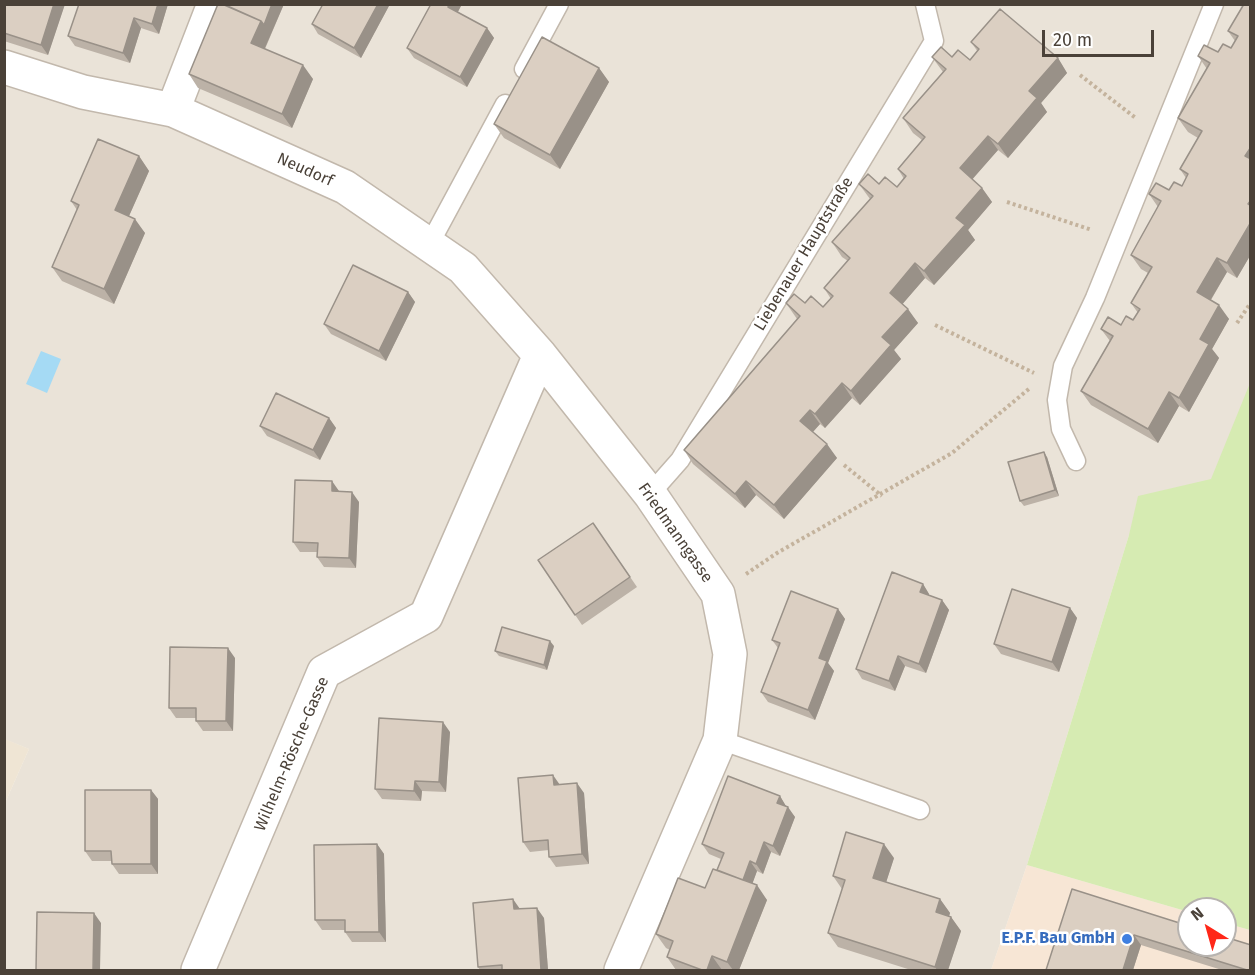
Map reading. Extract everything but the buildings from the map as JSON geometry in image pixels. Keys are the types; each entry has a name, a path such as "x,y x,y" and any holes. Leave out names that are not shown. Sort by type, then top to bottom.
{"street":[{"path":"173,110 214,4"},
{"name":"Neudorf","path":"4,67 83,92 173,110 345,187 463,268 540,355"},
{"name":"Friedmanngasse","path":"540,355 650,495 718,594 730,654 720,740 621,970"},
{"name":"Wilhelm-Rösche-Gasse","path":"198,970 324,672 426,616 540,355"}],"lane":[{"path":"429,245 559,4"},
{"name":"Liebenauer Hauptstraße","path":"650,495 680,459 934,40 925,4"},
{"path":"1076,461 1061,429 1058,400 1063,366 1095,298 1214,4"},
{"path":"720,740 920,810"}],"path":[{"path":"1080,75 1161,138"},
{"path":"1007,202 1118,238"},
{"path":"1237,323 1251,304"},
{"path":"936,325 1043,377"},
{"path":"718,594 777,553 882,496 952,453 1043,377 1063,366"},
{"path":"844,465 882,496"}],"shaded area":[{"path":"5,5 1250,5 1250,567 1129,535 1027,865 991,970 5,970 5,803 29,749 4,739"},
{"path":"5,739 29,749 5,803"},
{"path":"1027,865 1177,909 1177,957 1237,957 1237,926 1250,930 1250,970 991,970"}],"green space":[{"path":"1250,383 1250,930 1237,926 1237,897 1177,897 1177,909 1027,865 1129,535 1138,496 1211,479"}],"water":[{"path":"41,351 61,359 47,393 26,384"}],"place":[{"name":"E.P.F. Bau GmbH","path":"1127,939"}]}
